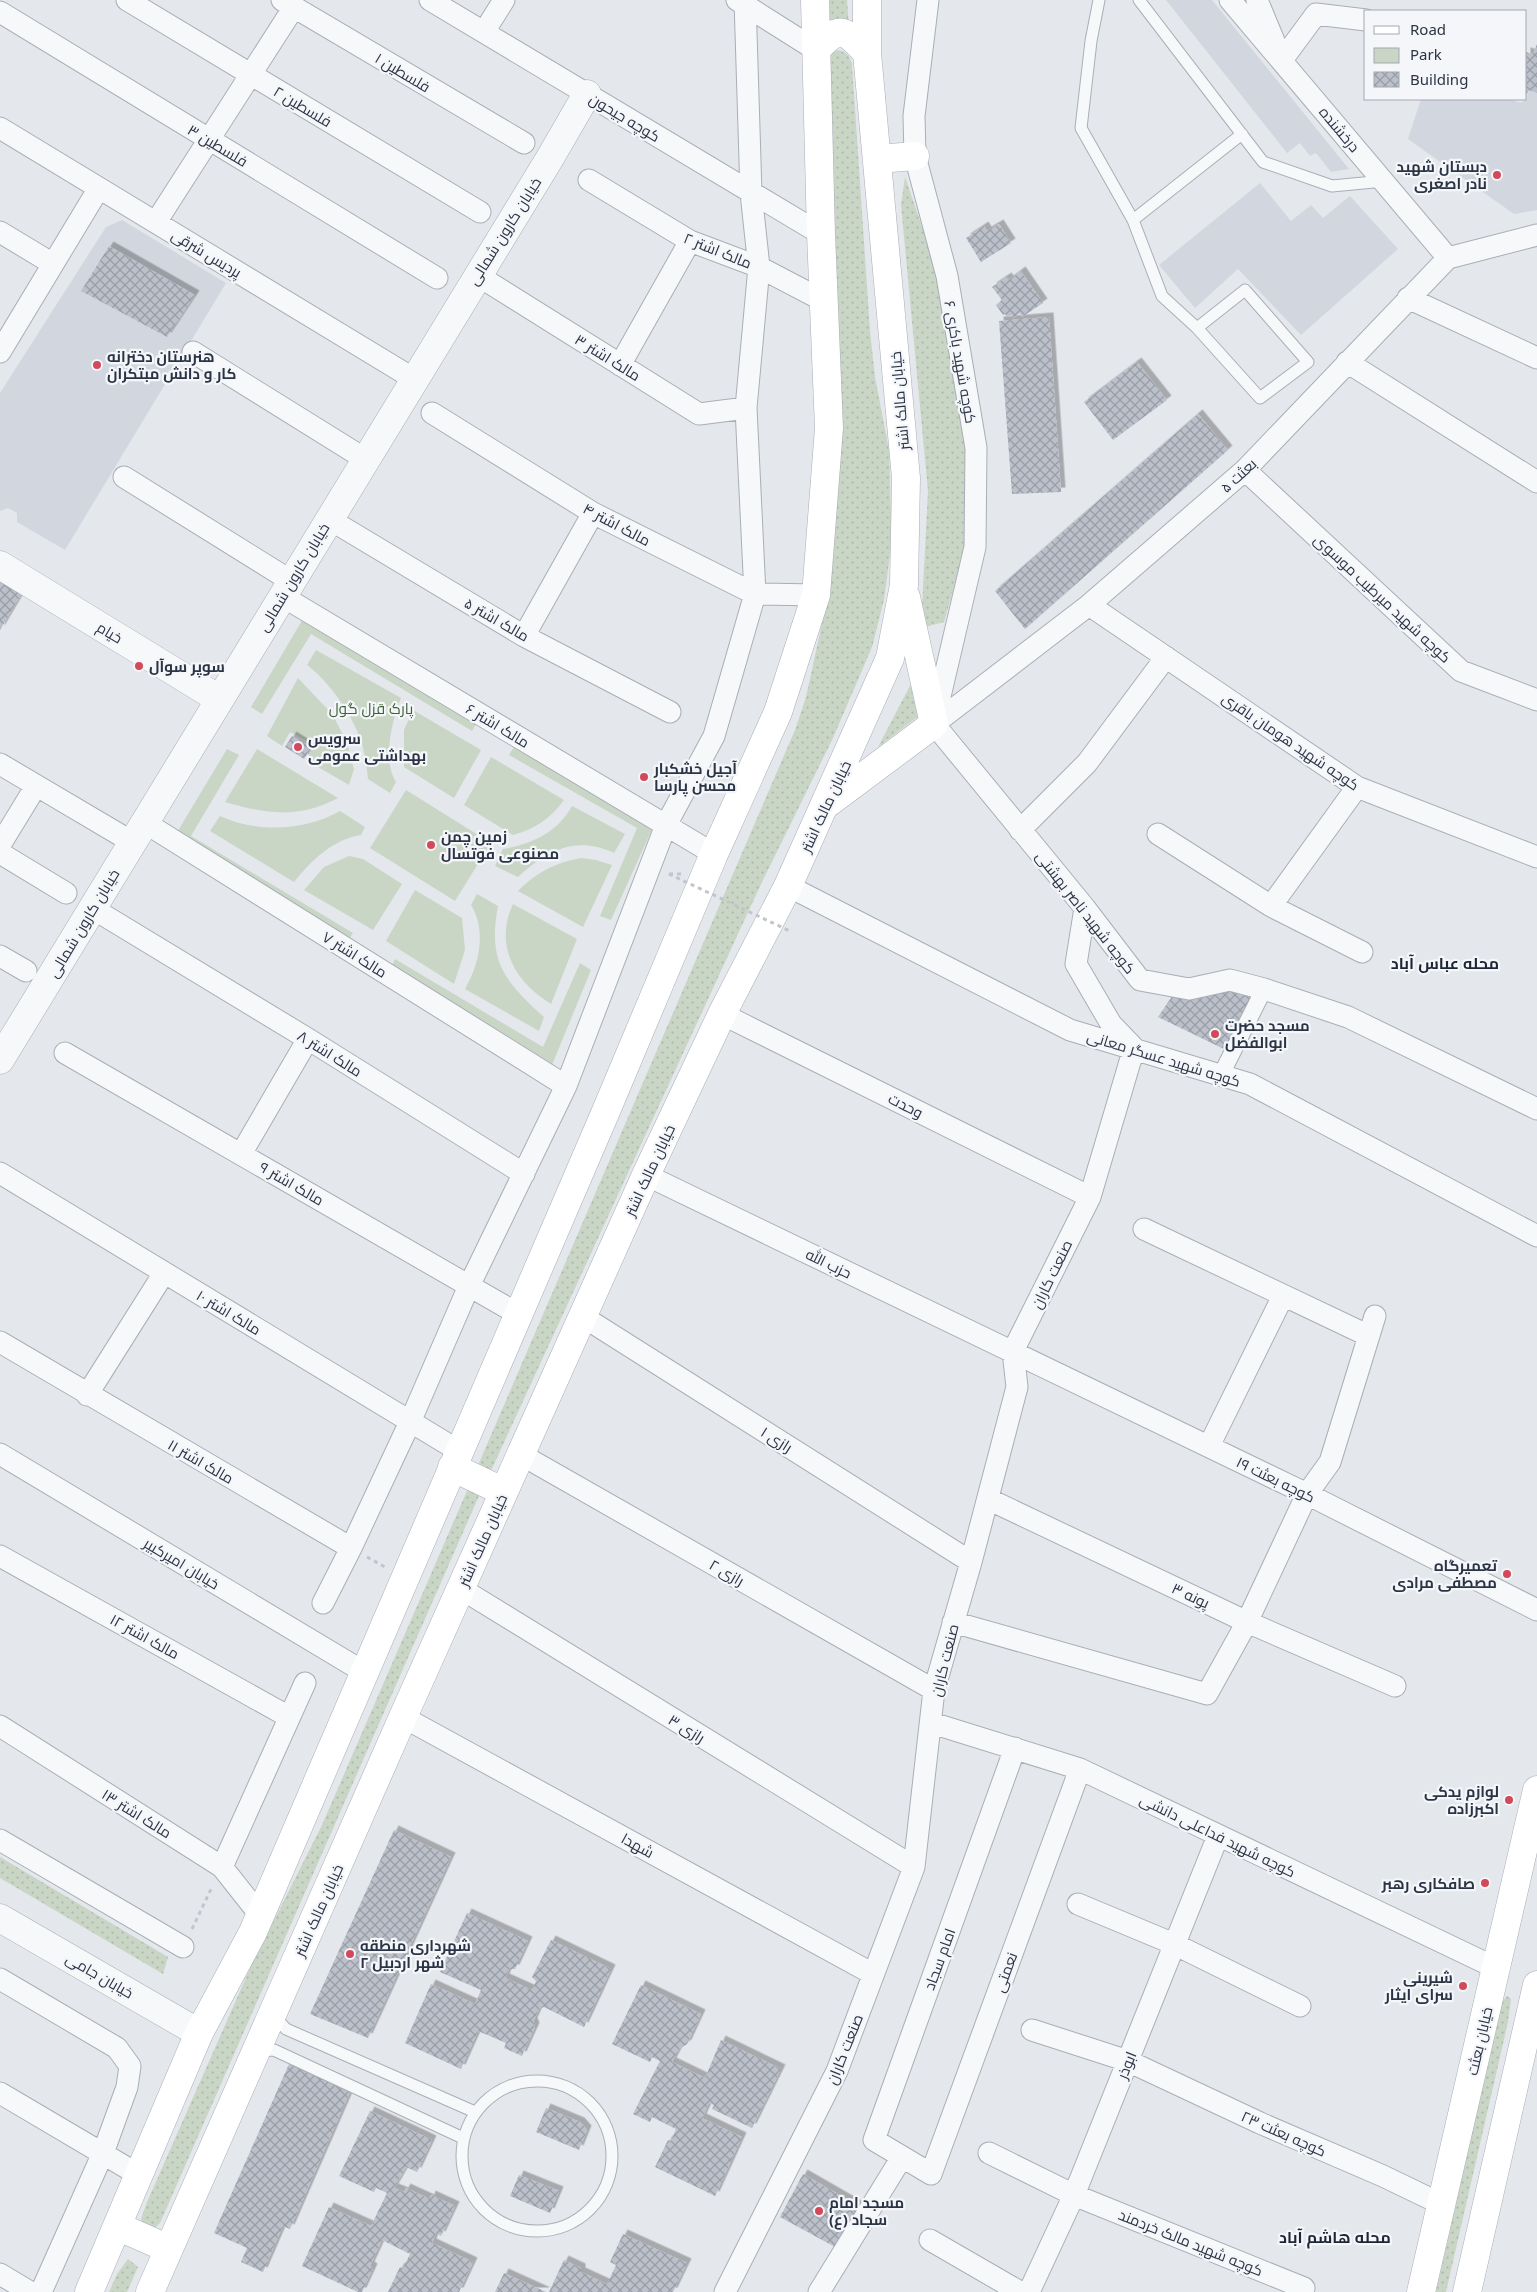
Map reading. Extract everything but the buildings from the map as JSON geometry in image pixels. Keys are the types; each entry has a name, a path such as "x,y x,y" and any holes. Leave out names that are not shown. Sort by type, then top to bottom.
{"main road":[{"path":"89,2292 199,2033 260,1915 606,1111 714,854 778,712 816,595 829,428 821,234 816,0"},
{"name":"خیابان مالک اشتر","path":"150,2292 403,1716 582,1316 722,1014 788,886 855,741 890,658 904,586 906,478 868,53 867,0"},
{"path":"816,50 834,33 840,32 854,40 868,53"},
{"path":"878,159 915,156"},
{"path":"824,805 934,724 904,586"},
{"path":"456,1459 504,1492"},
{"name":"خیابان بعثت","path":"1421,2292 1537,1790"},
{"path":"1467,2292 1536,1990 1496,1968"},
{"path":"117,2226 169,2249"}],"street":[{"name":"فلسطین ۲","path":"127,0 480,212"},
{"name":"کوچه جیحون","path":"430,0 821,234"},
{"path":"484,32 504,0"},
{"name":"کوچه شهید باکری ۶","path":"928,0 914,116 915,156 947,276 976,448 975,547 934,724"},
{"name":"درخشنده","path":"1230,0 1448,258"},
{"path":"1257,0 1282,60"},
{"path":"742,1 816,50"},
{"path":"323,1603 410,1422 469,1286 566,1086 666,825 714,736 755,594 746,408 759,267 751,193 742,1"},
{"path":"156,222 252,75 288,4"},
{"name":"فلسطین ۱","path":"288,4 524,143"},
{"name":"فلسطین ۳","path":"0,12 437,278"},
{"path":"1282,60 1316,14 1364,20"},
{"name":"خیابان کارون شمالی","path":"0,1060 587,94"},
{"name":"پردیس شرقی","path":"0,128 414,379"},
{"name":"مالک اشتر ۲","path":"589,180 690,241 759,267 824,301"},
{"path":"0,352 6,330 53,264 99,188"},
{"path":"0,232 53,264"},
{"path":"1448,258 1537,235"},
{"path":"620,365 690,241"},
{"name":"بعثت ۵","path":"934,724 1089,605 1245,470 1448,258"},
{"name":"مالک اشتر ۳","path":"477,274 699,414 746,408"},
{"path":"1408,298 1537,358"},
{"path":"193,352 365,459"},
{"path":"1347,362 1537,482"},
{"name":"مالک اشتر ۴","path":"432,413 594,513 755,594 816,595"},
{"name":"کوچه شهید میرطیب موسوی","path":"1245,470 1461,671 1537,700"},
{"name":"مالک اشتر ۶","path":"124,477 286,588 714,854"},
{"path":"524,636 594,513"},
{"name":"مالک اشتر ۵","path":"329,518 524,636 670,712"},
{"name":"خیام","path":"0,565 219,699"},
{"name":"کوچه شهید هومان باقری","path":"1089,605 1357,787 1537,857"},
{"path":"1020,830 1087,764 1166,657"},
{"name":"کوچه شهید ناصر بهشتی","path":"934,724 1085,908 1140,980 1189,989 1230,980 1264,989 1348,1017 1537,1109"},
{"name":"مالک اشتر ۷","path":"0,764 36,786 138,832 566,1086"},
{"path":"0,845 36,786"},
{"path":"1271,906 1357,787"},
{"path":"1158,834 1271,906 1362,952"},
{"path":"0,853 66,893"},
{"name":"کوچه شهید عسگر معانی","path":"788,886 1070,1030 1250,1084 1537,1236"},
{"name":"مالک اشتر ۸","path":"92,908 308,1038 524,1174"},
{"path":"1085,908 1076,964 1111,1024 1134,1048"},
{"path":"0,956 26,971"},
{"path":"1221,1075 1264,989"},
{"name":"وحدت","path":"722,1014 1090,1197"},
{"path":"242,1154 308,1038"},
{"name":"صنعت کاران","path":"725,2292 837,2071 914,1867 932,1723 934,1690 972,1562 1017,1387 1013,1351 1090,1197 1134,1048"},
{"name":"مالک اشتر ۹","path":"65,1054 518,1314"},
{"name":"مالک اشتر ۱۰","path":"0,1173 410,1422 456,1459"},
{"name":"حزب الله","path":"646,1175 1013,1351"},
{"path":"1144,1229 1369,1336"},
{"path":"87,1395 164,1273"},
{"path":"1209,1446 1283,1296"},
{"name":"رازی ۱","path":"582,1316 972,1562"},
{"path":"953,1622 1206,1694 1247,1622 1307,1494 1330,1462 1375,1316"},
{"name":"مالک اشتر ۱۱","path":"0,1342 87,1395 351,1548"},
{"name":"کوچه بعثت ۱۹","path":"1013,1351 1307,1494 1537,1610"},
{"name":"خیابان امیرکبیر","path":"0,1454 364,1672"},
{"name":"رازی ۲","path":"520,1454 934,1690"},
{"name":"پونه ۳","path":"988,1499 1247,1622 1395,1686"},
{"name":"مالک اشتر ۱۲","path":"0,1556 290,1716"},
{"name":"رازی ۳","path":"460,1588 914,1867"},
{"path":"222,1867 305,1683"},
{"name":"شهدا","path":"403,1716 873,1974"},
{"name":"کوچه شهید فداعلی دانشی","path":"932,1723 1080,1769 1496,1968"},
{"name":"مالک اشتر ۱۳","path":"0,1726 222,1867 260,1915"},
{"name":"امام سجاد","path":"931,2174 874,2140 1015,1748"},
{"name":"نعمتی","path":"931,2174 1080,1769"},
{"name":"ابوذر","path":"1029,2292 1074,2195 1218,1836"},
{"path":"0,1840 182,1947"},
{"path":"1078,1904 1174,1944 1300,2006"},
{"name":"خیابان جامی","path":"0,1918 199,2033"},
{"path":"0,1979 117,2048 130,2066 127,2087 103,2153 41,2292"},
{"name":"کوچه بعثت ۲۳","path":"1032,2030 1128,2061 1260,2124 1383,2176 1441,2204"},
{"path":"0,2093 139,2174"},
{"path":"989,2153 1074,2195"},
{"path":"819,2292 902,2157"},
{"name":"کوچه شهید مالک خردمند","path":"1074,2195 1304,2288 1302,2292"},
{"path":"930,2240 1020,2292"},
{"path":"0,2274 30,2292"}],"lane":[{"path":"1099,0 1091,41 1081,128 1133,220 1162,296 1197,328 1260,398 1308,362 1245,290 1197,328"},
{"path":"1139,0 1263,162 1332,186 1384,182"},
{"path":"1133,220 1242,134"},
{"path":"272,2014 286,2029 475,2112"},
{"path":"256,2051 274,2050 463,2138"},
{"path":"536,2080 559,2084 580,2094 597,2110 608,2131 613,2154 610,2177 600,2199 584,2216 564,2227 541,2232 518,2230 496,2220 479,2205 467,2185 461,2162 463,2138 475,2112 492,2095 513,2084 536,2080"}],"path":[{"path":"670,874 792,932"},
{"path":"351,1548 404,1578"},
{"path":"182,1947 222,1867"}],"shaded area":[{"path":"1166,0 1212,0 1349,169 1331,172 1316,153 1310,156 1300,143 1287,153"},
{"name":"دبستان شهید نادر اصغری","path":"1529,90 1537,93 1537,210 1514,214 1408,139 1421,100 1513,100 1521,103 1527,100"},
{"path":"1260,183 1291,221 1311,205 1323,218 1350,196 1398,249 1301,335 1238,269 1195,308 1159,265"},
{"name":"هنرستان دخترانه کار و دانش مبتکران","path":"122,220 226,283 65,550 17,522 17,513 8,508 0,511 0,393 106,227","holes":["109,246 195,295 167,337 81,291"]}],"green space":[{"path":"830,0 847,0 849,27 830,26"},
{"path":"837,50 847,54 852,64 870,331 875,377 889,450 892,539 884,600 872,647 833,738 761,884 489,1475 476,1470 795,730 806,697 823,619 828,58 832,52"},
{"path":"905,177 943,288 969,455 967,541 944,622 921,628 928,491 901,205"},
{"name":"پارک قزل گول","path":"304,617 478,721 472,731 311,634 262,714 251,707"},
{"name":"پارک قزل گول","path":"316,650 401,698 394,717 390,740 390,763 396,782 390,793 368,779 362,744 353,723 332,690 307,665"},
{"name":"پارک قزل گول","path":"298,678 333,715 347,743 354,769 349,785 306,760 315,745 290,732 282,746 267,736"},
{"path":"913,680 920,715 878,747"},
{"name":"پارک قزل گول","path":"413,710 481,750 454,798 404,767 404,730"},
{"path":"515,745 653,827 611,920 600,916 637,828 509,755"},
{"path":"227,749 239,755 191,836 353,933 347,942 173,839"},
{"path":"257,749 338,798 324,805 296,812 268,812 225,802"},
{"path":"491,757 564,800 542,822 528,830 513,835 464,805"},
{"name":"زمین چمن مصنوعی فوتسال","path":"406,790 491,843 455,901 370,848"},
{"path":"572,806 625,834 614,853 587,846 574,846 562,849 540,860 518,877 495,866 503,849 524,844 543,836 559,823"},
{"path":"340,811 365,827 361,835 341,841 323,852 294,882 210,831 220,816 249,825 281,827 312,823"},
{"path":"349,856 363,859 402,884 373,930 304,890 324,867"},
{"path":"581,858 612,865 583,927 518,891 547,869"},
{"path":"415,890 462,918 465,950 454,984 386,941"},
{"path":"477,894 498,906 495,942 498,957 510,982 544,1017 539,1031 465,989 474,969 479,948 479,926 471,905"},
{"path":"513,904 577,939 551,1004 527,984 511,961 507,948 506,934"},
{"path":"395,959 543,1047 580,963 591,970 552,1065 390,969"},
{"path":"470,1484 482,1489 160,2223 155,2228 144,2225 141,2219 147,2202 252,1964 322,1825"},
{"path":"0,1857 168,1957 163,1974 0,1878"},
{"path":"1507,1996 1511,1999 1508,2022 1446,2292 1436,2292 1502,2002"},
{"path":"128,2259 138,2267 127,2292 109,2292 117,2274"}],"place":[{"name":"دبستان شهید نادر اصغری","path":"1497,175"},
{"name":"هنرستان دخترانه کار و دانش مبتکران","path":"97,365"},
{"name":"سوپر سوآل","path":"139,666"},
{"name":"سرویس بهداشتی عمومی","path":"298,747"},
{"name":"آجیل خشکبار محسن پارسا","path":"644,777"},
{"name":"زمین چمن مصنوعی فوتسال","path":"431,845"},
{"name":"مسجد حضرت ابوالفضل","path":"1215,1034"},
{"name":"تعمیرگاه مصطفی مرادی","path":"1507,1574"},
{"name":"لوازم یدکی اکبرزاده","path":"1509,1800"},
{"name":"صافکاری رهبر","path":"1485,1883"},
{"name":"شهرداری منطقه ۲ شهر اردبیل","path":"350,1954"},
{"name":"شیرینی ‌سرای ایثار","path":"1463,1986"},
{"name":"مسجد امام سجاد (ع)","path":"819,2211"}],"district":[{"name":"محله عباس آباد","path":"1445,963"},
{"name":"محله هاشم آباد","path":"1335,2237"}]}
